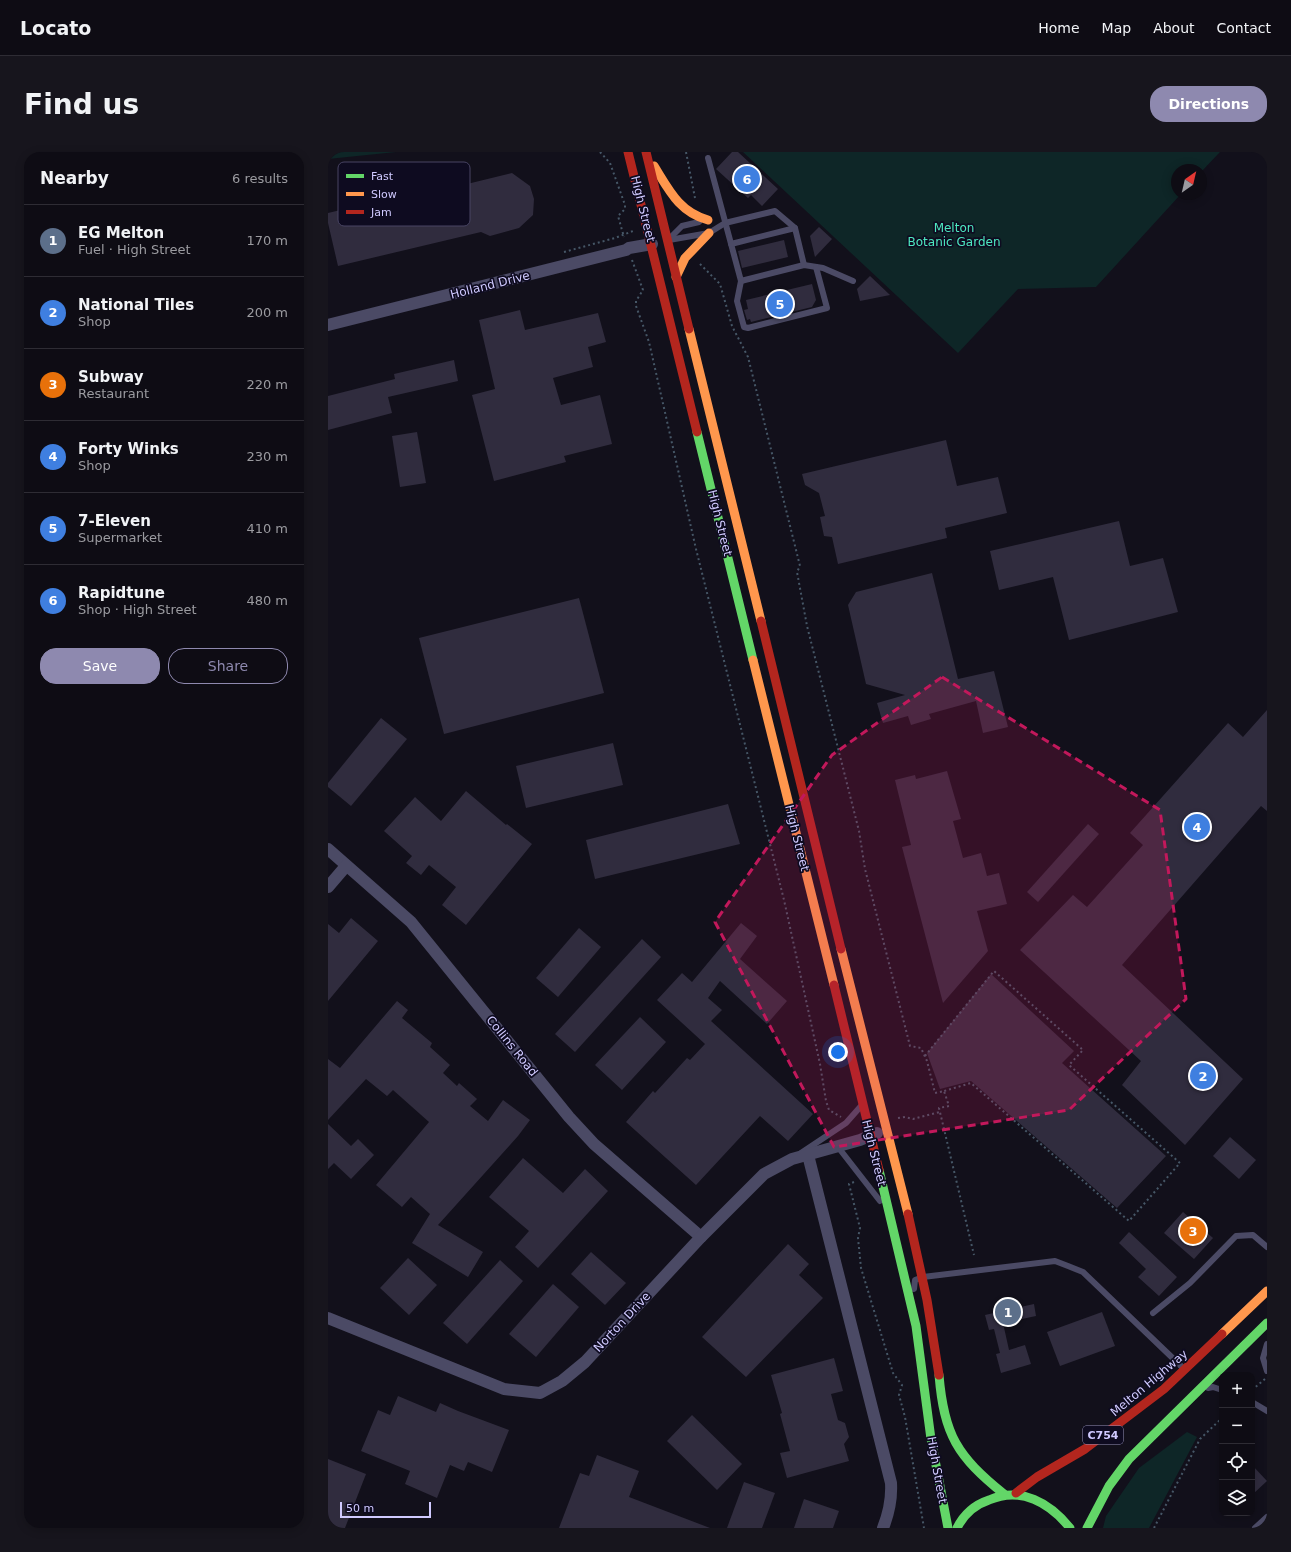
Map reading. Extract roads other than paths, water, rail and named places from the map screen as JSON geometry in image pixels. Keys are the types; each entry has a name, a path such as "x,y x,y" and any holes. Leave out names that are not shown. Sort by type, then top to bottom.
{"main road":[{"name":"High Street","path":"628,152 652,244 863,1104 916,1326 931,1439 948,1528"},
{"name":"High Street","path":"646,153 923,1277 938,1366 938,1381 944,1415 948,1429 959,1449 970,1464 981,1476 1004,1494"},
{"path":"646,153 683,208 698,218 708,220"},
{"path":"676,277 679,268 690,252 709,233"},
{"path":"652,244 667,240"},
{"name":"Melton Highway","path":"1016,1493 1037,1477 1085,1449 1164,1389 1267,1291"},
{"name":"C754","path":"1087,1528 1105,1489 1119,1469 1267,1323"},
{"path":"957,1528 960,1521 972,1507 990,1498 1004,1494 1016,1493 1048,1505 1060,1515 1070,1528"}],"street":[{"name":"Holland Drive","path":"328,325 629,248 652,244"},
{"name":"Collins Road","path":"328,849 411,922 569,1117 594,1144 701,1237"},
{"path":"328,887 346,866"},
{"name":"Norton Drive","path":"328,1318 504,1389 540,1393 562,1381 585,1362 701,1237 764,1174 792,1159 860,1140 885,1127"},
{"path":"808,1155 891,1483 889,1514 883,1528"}],"lane":[{"path":"708,158 741,281 737,301 744,326 748,328 827,308 816,267"},
{"path":"667,240 709,233 726,223 775,210 794,228 804,265"},
{"path":"667,240 682,226 708,220 726,223"},
{"path":"731,244 794,228"},
{"path":"741,281 804,265 823,268 853,281"},
{"path":"792,1159 846,1123 863,1104"},
{"path":"838,1146 889,1212"},
{"path":"1153,1313 1190,1283 1236,1236 1253,1235 1267,1247"},
{"path":"916,1326 919,1318 913,1285 915,1280 923,1277 1055,1261 1083,1272 1185,1370"},
{"path":"1267,1344 1263,1358 1267,1371"},
{"path":"1200,1389 1213,1387 1219,1389"},
{"path":"1255,1404 1267,1411"},
{"path":"1255,1528 1267,1517"}],"place":[{"name":"Rapidtune","path":"747,179"},
{"name":"7-Eleven","path":"780,304"},
{"name":"Forty Winks","path":"1197,827"},
{"name":"National Tiles","path":"1203,1076"},
{"name":"Subway","path":"1193,1231"},
{"name":"EG Melton","path":"1008,1312"}],"park label":[{"name":"Melton Botanic Garden","path":"954,235"}]}
